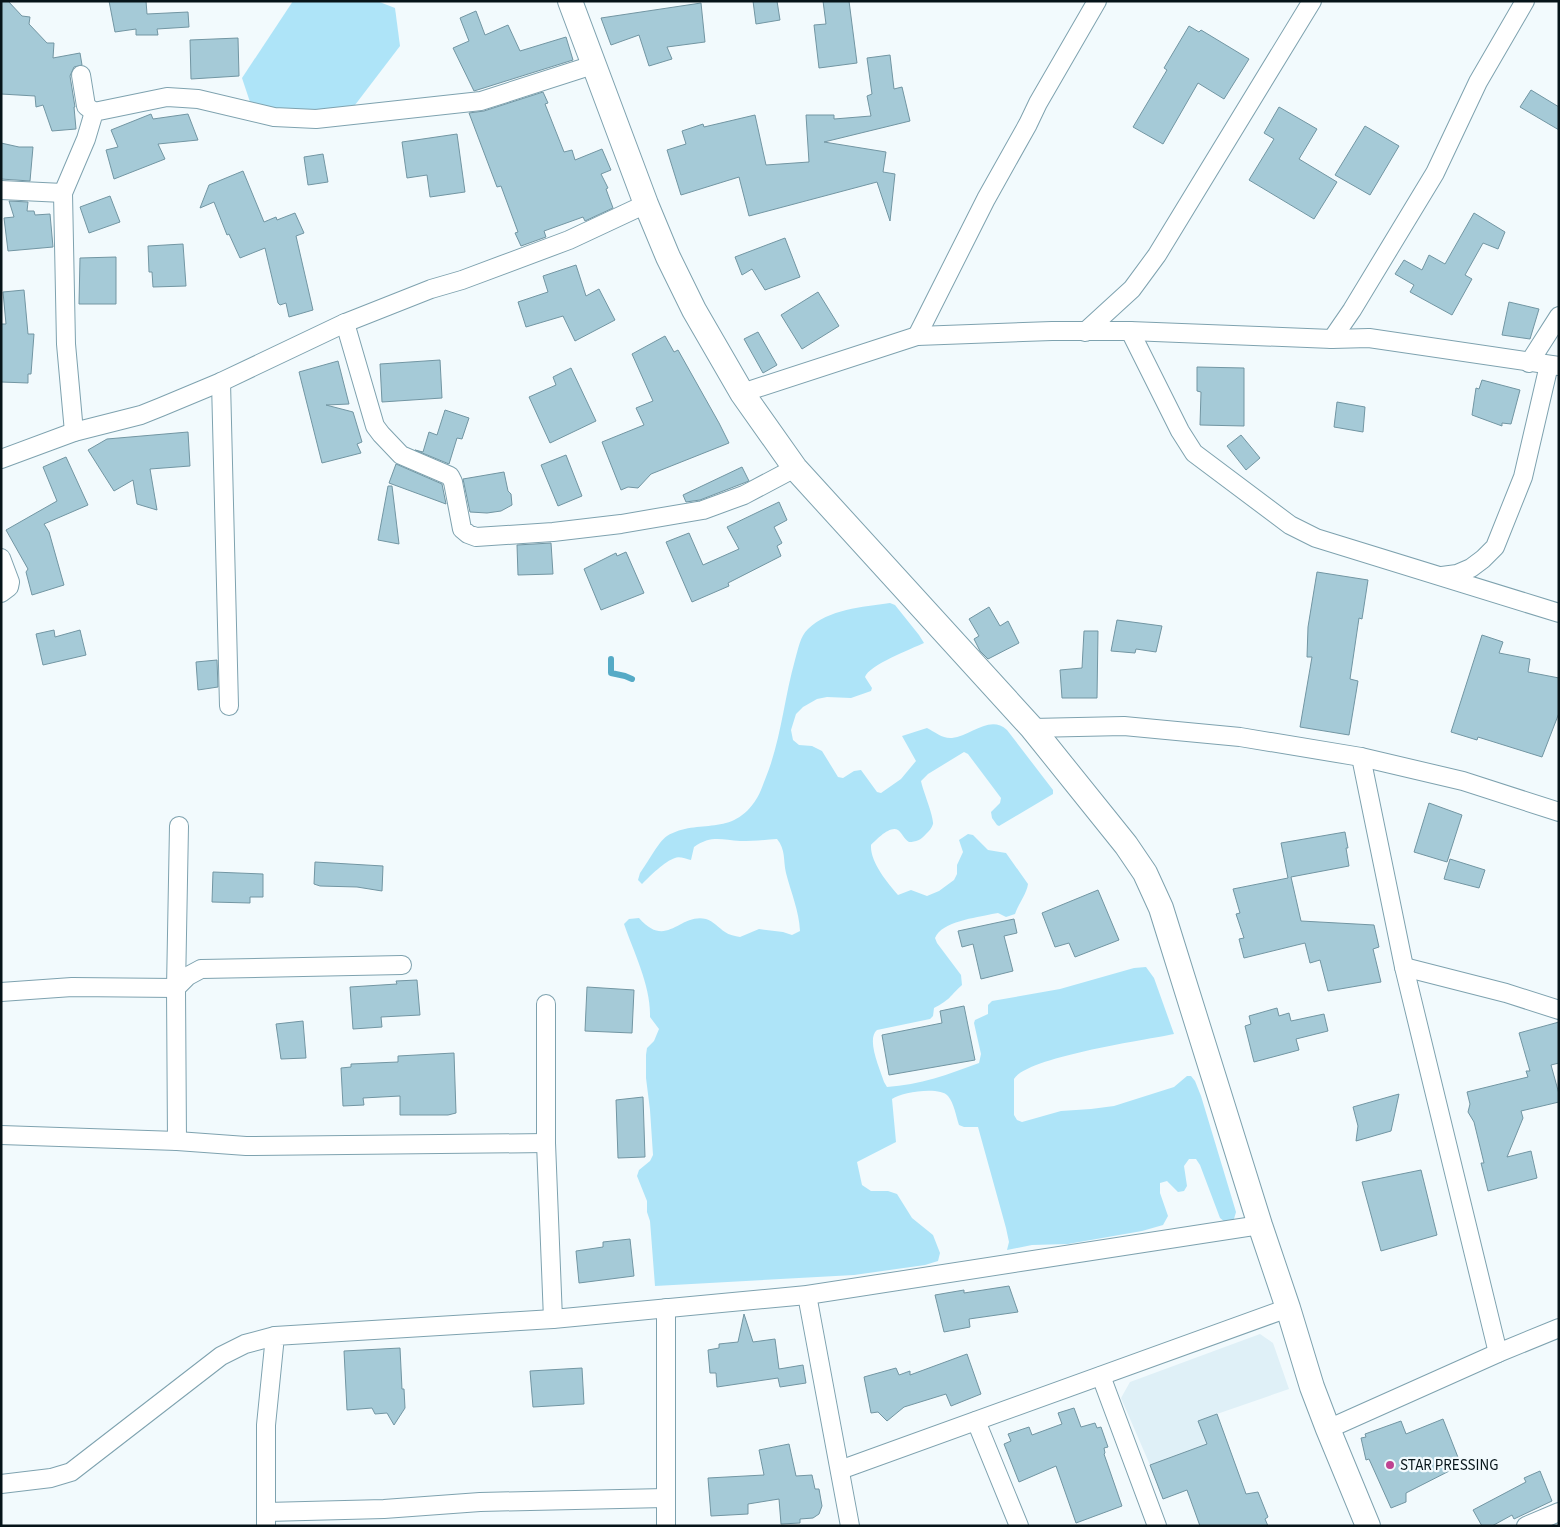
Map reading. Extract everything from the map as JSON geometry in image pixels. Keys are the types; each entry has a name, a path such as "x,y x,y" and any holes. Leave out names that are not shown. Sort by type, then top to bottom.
{"main road":[{"path":"570,1 646,204 668,256 694,310 742,393 795,468 1032,728 1126,845 1145,873 1161,908 1312,1387 1368,1526"}],"street":[{"path":"917,336 986,199 1097,1"},
{"path":"1085,332 1132,289 1157,255 1312,1"},
{"path":"1332,339 1352,310 1436,173 1478,82 1525,1"},
{"path":"81,76 86,106 94,112 167,98 183,98 198,99 274,117 316,119 481,101 593,65"},
{"path":"74,432 66,344 63,193 86,139 94,112"},
{"path":"1,190 63,193"},
{"path":"1,459 74,432 141,415 221,382 345,323 431,289 462,280 569,240 646,204"},
{"path":"1529,363 1559,316"},
{"path":"345,323 375,426 402,455 450,476 453,482 462,529 476,537 553,532 703,510 744,495 795,468"},
{"path":"742,393 917,336 1052,331 1130,331 1332,339 1369,338 1529,363 1554,365 1523,477 1495,547 1484,559 1470,568 1457,574 1439,576"},
{"path":"1130,331 1180,432 1194,453 1290,525 1316,538 1559,613"},
{"path":"221,382 229,706"},
{"path":"1,558 10,582 9,588 1,593"},
{"path":"1032,728 1124,726 1240,737 1361,757 1463,781 1559,812"},
{"path":"1361,757 1404,967 1498,1353"},
{"path":"177,1141 176,988 180,826"},
{"path":"1,992 72,987 176,988 188,976 201,969 402,965"},
{"path":"1404,967 1506,993 1559,1010"},
{"path":"546,1004 546,1143 553,1319"},
{"path":"1,1135 177,1141 246,1146 546,1143"},
{"path":"1,1484 51,1478 71,1472 221,1356 245,1344 275,1336 553,1319 807,1295 1260,1225"},
{"path":"807,1295 850,1526"},
{"path":"666,1308 666,1526"},
{"path":"840,1470 1288,1308"},
{"path":"1328,1429 1498,1353 1559,1328"},
{"path":"275,1336 266,1425 266,1519 480,1502 665,1498"},
{"path":"1101,1376 1157,1526"},
{"path":"976,1421 1018,1526"},
{"path":"1526,1526 1559,1512"}],"shaded area":[{"path":"293,1 377,1 395,8 400,46 355,105 305,113 252,108 242,78"},
{"path":"890,603 895,605 924,643 891,658 868,672 865,677 872,688 871,691 851,698 827,697 817,699 803,707 796,714 791,730 793,740 799,745 812,746 822,751 838,777 843,778 854,771 861,770 877,792 881,793 901,779 916,761 902,736 927,728 942,736 952,738 980,727 994,724 1007,730 1053,790 1053,794 999,826 992,818 991,812 1000,803 1001,798 968,754 964,752 928,774 921,781 933,821 932,827 924,836 914,842 909,842 895,829 883,834 871,845 876,865 898,895 911,890 927,896 939,891 954,880 957,874 957,865 963,852 959,840 968,834 973,835 988,850 1006,853 1028,884 1015,914 1006,917 998,913 969,919 952,924 939,932 935,938 937,943 961,975 962,985 947,1000 934,1008 933,1016 930,1019 877,1030 874,1034 873,1047 884,1082 887,1087 911,1084 946,1075 979,1063 981,1054 974,1023 975,1020 988,1014 988,1005 992,1001 1060,989 1134,968 1146,967 1154,978 1174,1034 1088,1050 1023,1071 1014,1079 1014,1115 1017,1120 1022,1122 1061,1111 1114,1106 1174,1087 1187,1076 1191,1076 1201,1096 1236,1212 1234,1219 1225,1222 1220,1218 1200,1165 1196,1159 1189,1159 1184,1166 1187,1186 1184,1191 1178,1192 1167,1181 1160,1183 1160,1193 1168,1216 1163,1225 1142,1231 1068,1244 1032,1245 1007,1250 1009,1242 1006,1228 978,1127 959,1125 952,1102 944,1093 920,1091 903,1094 892,1099 896,1142 857,1162 862,1185 871,1191 888,1191 897,1194 912,1218 933,1235 940,1253 938,1261 925,1265 854,1275 655,1286 647,1201 637,1176 639,1170 650,1161 653,1155 646,1078 646,1055 647,1048 654,1041 659,1029 650,1017 650,1005 645,982 624,924 629,919 639,918 657,931 665,931 688,921 706,919 727,933 740,937 759,929 792,935 800,931 786,873 783,851 777,839 740,841 717,839 706,841 694,847 691,860 677,857 667,862 642,884 638,880 640,873 656,848 667,836 691,828 726,823 737,819 747,811 757,798 771,763 791,675 805,632 816,622 836,613"},
{"path":"1260,1334 1273,1343 1289,1389 1217,1414 1238,1472 1163,1499 1121,1398 1130,1382"}],"building":[{"path":"1,1 8,1 22,16 30,17 29,24 47,43 54,43 53,58 80,53 82,65 74,67 70,76 76,129 52,131 43,105 36,107 35,96 1,94"},
{"path":"109,1 146,1 147,14 188,12 189,27 157,29 158,35 136,35 136,29 115,32"},
{"path":"753,1 777,1 780,20 756,24"},
{"path":"823,1 849,1 857,63 819,68 814,25 826,24"},
{"path":"701,3 705,42 667,47 672,59 649,66 639,35 611,45 601,18"},
{"path":"476,11 485,35 508,25 520,51 566,37 573,60 474,91 453,48 469,41 460,18"},
{"path":"1189,26 1199,32 1201,30 1249,59 1224,99 1198,83 1163,144 1133,127 1167,70 1164,68"},
{"path":"238,38 239,76 191,79 190,40"},
{"path":"890,55 894,89 902,87 910,121 824,142 886,152 883,172 895,174 890,221 877,182 749,216 739,177 681,195 667,150 686,144 682,131 703,124 704,127 755,115 766,165 809,162 806,115 834,115 834,119 871,116 867,96 872,94 867,58"},
{"path":"1531,90 1559,107 1559,130 1520,107"},
{"path":"543,92 548,103 545,104 564,152 572,150 575,160 602,149 611,170 601,174 608,188 606,189 613,208 585,221 583,217 544,231 546,237 521,246 515,233 518,232 501,186 497,187 469,113 484,111"},
{"path":"1279,107 1317,129 1299,159 1337,182 1314,219 1249,180 1274,139 1264,133"},
{"path":"151,114 153,119 188,114 198,140 158,144 165,159 114,179 106,150 118,147 111,130"},
{"path":"1365,126 1399,146 1370,195 1335,175"},
{"path":"457,134 465,192 430,197 427,175 407,178 402,142"},
{"path":"1,143 19,147 33,147 30,181 1,179"},
{"path":"323,154 328,182 308,185 304,157"},
{"path":"243,171 264,222 276,217 277,220 295,213 304,233 296,236 313,310 289,317 286,303 280,305 278,303 265,248 240,258 229,234 227,235 214,202 200,208 209,185"},
{"path":"110,196 120,222 89,233 80,207"},
{"path":"9,201 28,202 27,211 34,211 35,215 50,214 53,247 8,251 4,218 14,217"},
{"path":"1474,213 1505,232 1498,249 1483,243 1465,275 1472,279 1452,315 1410,292 1414,285 1395,274 1404,260 1422,270 1429,255 1445,264"},
{"path":"785,238 800,277 765,290 752,269 742,275 735,257"},
{"path":"183,244 186,286 153,287 152,272 149,272 148,246"},
{"path":"116,257 116,304 79,304 80,258"},
{"path":"576,265 586,296 599,289 615,320 575,341 563,316 526,327 518,302 548,292 543,276"},
{"path":"24,290 28,334 34,334 31,374 28,374 28,383 1,382 1,324 6,324 3,292"},
{"path":"818,292 839,326 802,349 781,315"},
{"path":"1509,302 1539,309 1530,339 1502,335"},
{"path":"758,332 777,365 763,373 744,339"},
{"path":"665,336 674,352 678,350 729,443 651,474 638,488 628,487 621,490 602,442 644,425 636,408 653,401 632,354"},
{"path":"440,360 442,398 382,402 380,364"},
{"path":"338,361 349,404 326,405 353,412 362,442 357,444 361,453 322,463 299,372"},
{"path":"1197,367 1244,368 1244,426 1200,425 1201,392 1197,391"},
{"path":"571,368 596,421 550,443 529,397 556,385 553,377"},
{"path":"1482,380 1520,390 1511,424 1502,423 1502,426 1472,415 1476,388 1479,389"},
{"path":"1337,402 1365,407 1363,432 1334,427"},
{"path":"445,410 469,418 462,439 457,438 449,464 415,450 423,452 429,432 437,435"},
{"path":"188,432 190,466 150,469 157,510 137,504 133,480 114,491 88,450 107,439"},
{"path":"1241,435 1260,458 1246,470 1227,446"},
{"path":"566,455 582,496 558,506 541,465"},
{"path":"66,457 88,505 44,524 49,532 64,585 32,595 26,572 28,569 6,530 57,501 43,467"},
{"path":"396,464 442,484 446,504 389,483"},
{"path":"742,467 749,481 700,500 686,502 683,495"},
{"path":"504,472 508,491 511,494 512,505 501,511 487,513 470,512 463,479"},
{"path":"388,486 392,486 399,544 378,540"},
{"path":"779,502 787,520 774,527 782,543 777,546 781,556 728,583 729,586 692,602 666,542 689,533 703,565 739,549 727,527"},
{"path":"551,543 553,574 518,575 517,545"},
{"path":"626,552 644,593 601,610 584,569 616,553 617,556"},
{"path":"1317,572 1368,580 1362,619 1359,618 1350,679 1358,681 1349,735 1300,727 1312,657 1307,657 1308,627"},
{"path":"989,607 1000,626 1008,621 1019,643 988,659 980,651 974,639 979,636 969,619"},
{"path":"1117,620 1162,626 1156,652 1136,649 1135,653 1111,651"},
{"path":"54,630 55,637 80,630 86,655 43,665 36,634"},
{"path":"1084,631 1098,631 1097,698 1062,698 1060,670 1082,668"},
{"path":"1482,635 1503,642 1499,653 1530,659 1528,672 1559,678 1559,713 1542,757 1478,737 1477,740 1451,732"},
{"path":"217,660 218,687 198,690 196,662"},
{"path":"1429,803 1462,815 1447,862 1414,852"},
{"path":"1345,832 1349,866 1291,877 1301,921 1374,925 1379,947 1373,949 1381,982 1328,991 1320,960 1310,963 1305,943 1244,958 1239,939 1244,938 1236,914 1240,913 1233,889 1288,878 1281,843"},
{"path":"1450,859 1485,870 1479,888 1444,879"},
{"path":"315,862 383,866 382,891 314,884"},
{"path":"213,872 263,874 263,897 250,897 250,903 212,902"},
{"path":"1098,890 1119,940 1075,957 1069,943 1055,947 1042,913"},
{"path":"1014,919 1017,933 1004,936 1013,971 981,979 973,944 962,947 958,931"},
{"path":"417,980 420,1015 381,1017 382,1027 353,1029 350,987 397,984 396,981"},
{"path":"587,987 634,990 632,1033 585,1031"},
{"path":"964,1006 975,1060 889,1075 882,1035 942,1023 940,1011"},
{"path":"1277,1008 1279,1016 1289,1013 1291,1021 1324,1014 1328,1031 1296,1039 1299,1050 1254,1062 1245,1026 1251,1024 1249,1016"},
{"path":"303,1021 306,1058 281,1059 276,1024"},
{"path":"1559,1022 1559,1063 1551,1065 1559,1094 1559,1102 1521,1111 1523,1118 1507,1157 1531,1151 1537,1178 1488,1191 1481,1163 1484,1163 1474,1122 1468,1112 1470,1104 1467,1092 1528,1077 1526,1071 1530,1071 1519,1033"},
{"path":"454,1053 456,1113 448,1115 400,1115 400,1096 363,1098 364,1105 343,1106 341,1068 351,1067 351,1064 398,1062 398,1056"},
{"path":"1399,1094 1391,1131 1356,1141 1358,1126 1353,1107"},
{"path":"643,1097 645,1157 618,1158 616,1100"},
{"path":"1421,1170 1437,1235 1381,1251 1362,1182"},
{"path":"630,1239 634,1276 579,1283 576,1251 603,1247 603,1242"},
{"path":"1009,1286 1018,1312 969,1319 970,1327 944,1332 935,1295 964,1290 964,1293"},
{"path":"744,1314 753,1342 775,1339 779,1369 803,1365 806,1383 780,1387 778,1378 717,1387 716,1373 710,1373 708,1350 719,1348 719,1344 738,1342"},
{"path":"400,1348 405,1408 394,1425 387,1413 375,1414 372,1408 347,1410 344,1351"},
{"path":"967,1354 981,1394 951,1406 946,1394 904,1407 887,1421 878,1412 871,1413 864,1377 896,1368 899,1375 910,1371 910,1375"},
{"path":"582,1368 584,1404 533,1407 530,1371"},
{"path":"1074,1408 1081,1427 1095,1423 1097,1428 1101,1427 1108,1447 1104,1448 1104,1454 1122,1506 1076,1523 1056,1466 1019,1482 1004,1444 1011,1441 1008,1434 1029,1427 1032,1435 1062,1424 1058,1413"},
{"path":"1217,1414 1246,1494 1258,1492 1268,1517 1265,1519 1268,1526 1200,1526 1187,1490 1163,1499 1150,1465 1207,1444 1198,1421"},
{"path":"1443,1419 1461,1465 1406,1493 1406,1502 1391,1508 1369,1459 1366,1460 1361,1438 1366,1437 1365,1434 1401,1421 1406,1434"},
{"path":"789,1444 796,1476 812,1475 815,1489 819,1489 822,1506 819,1514 813,1518 800,1519 800,1523 781,1524 779,1499 748,1504 748,1514 711,1516 708,1478 764,1475 759,1450"},
{"path":"1540,1471 1552,1501 1514,1519 1512,1515 1492,1526 1482,1526 1473,1510 1526,1482 1524,1478"}],"waterway":[{"path":"611,659 611,673 632,679"}],"place":[{"name":"STAR PRESSING","path":"1390,1465"}]}
